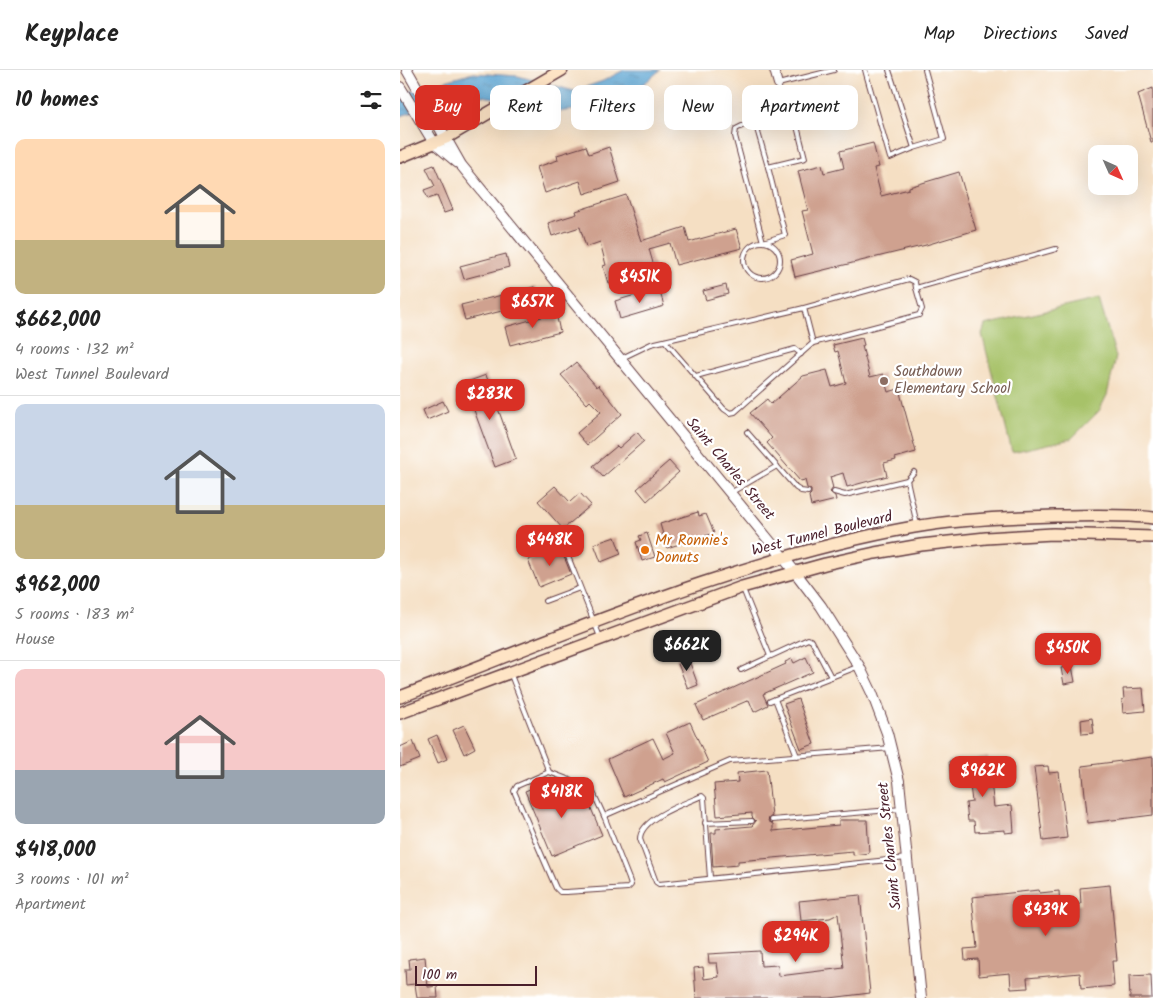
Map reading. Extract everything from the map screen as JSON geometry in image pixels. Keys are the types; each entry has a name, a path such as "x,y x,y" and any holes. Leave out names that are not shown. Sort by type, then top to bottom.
{"main road":[{"path":"400,158 446,138 556,73"},
{"name":"West Tunnel Boulevard","path":"400,697 691,586 784,557 918,527 976,520 1090,516 1153,518"},
{"name":"West Tunnel Boulevard","path":"400,713 742,587 874,553 921,545 986,538 1053,534 1153,538"}],"street":[{"name":"Saint Charles Street","path":"407,70 460,165 784,557 826,614 859,666 872,693 891,748 899,780 921,998"},
{"path":"774,70 778,84"},
{"path":"401,89 434,143 460,165"}],"lane":[{"path":"778,84 834,70"},
{"path":"866,70 890,158 944,139 925,70"},
{"path":"889,70 914,148"},
{"path":"742,126 736,129 735,136 763,242"},
{"path":"756,130 785,235 763,242 752,246 745,256 746,268 750,273 761,278 776,272 780,261 774,246 763,242"},
{"path":"768,167 805,158 798,130"},
{"path":"916,288 1056,249"},
{"path":"620,359 651,344 804,308 910,279 915,282 922,309 918,315 813,343 735,412 724,409 665,341"},
{"path":"804,308 813,343"},
{"path":"696,376 795,349 801,354"},
{"path":"747,432 798,490 808,492"},
{"path":"730,494 777,466"},
{"path":"834,492 845,495 907,480 914,472"},
{"path":"907,480 918,527"},
{"path":"563,544 601,639"},
{"path":"742,587 770,656"},
{"path":"545,601 580,588"},
{"path":"741,670 810,640 831,677"},
{"path":"770,701 859,666"},
{"path":"510,672 549,772"},
{"path":"776,699 797,756"},
{"path":"604,816 730,761 891,748"},
{"path":"549,772 591,788 631,885 628,888 560,892 556,888 514,791 517,786 549,772"},
{"path":"710,878 704,798 702,796 655,818 642,830 640,839 656,882 659,884 907,858"},
{"path":"772,820 902,809"},
{"path":"705,824 752,821"}],"green space":[{"path":"1099,299 1116,357 1107,395 1099,411 1071,439 1012,452 982,334 985,325"}],"water":[{"path":"624,70 660,70 641,85 591,85"},
{"path":"473,73 518,76 552,85 490,85 490,97 480,96 480,85 431,85"},
{"path":"561,88 571,90 571,110 561,111"},
{"path":"415,90 415,112 400,116 400,94"}],"building":[{"path":"1153,88 1153,142 1151,142 1138,94"},
{"path":"873,143 879,167 874,168 881,196 909,189 909,187 959,172 976,230 926,245 795,277 791,260 813,254 802,211 808,210 798,171 822,165 824,173 844,168 840,151"},
{"path":"586,146 589,154 609,147 620,182 584,194 580,181 545,193 537,167 558,160 557,155"},
{"path":"434,165 453,210 444,213 437,196 428,199 424,190 435,186 426,168"},
{"path":"626,195 641,241 685,227 689,242 736,229 742,248 676,265 670,243 649,249 655,270 608,283 603,266 606,265 600,242 586,247 580,227 552,236 548,223 577,214 576,211"},
{"path":"506,254 509,267 464,279 460,266"},
{"path":"726,285 728,294 706,300 703,291"},
{"path":"535,287 539,302 465,320 461,305"},
{"path":"659,288 664,306 620,319 615,301"},
{"path":"556,313 560,332 510,345 505,327"},
{"name":"Southdown Elementary School","path":"862,338 864,345 862,346 870,377 883,374 888,392 899,389 916,452 884,463 887,476 847,487 843,473 830,477 833,488 830,492 835,496 836,500 811,506 809,496 811,490 807,488 805,480 800,481 767,443 772,438 750,413 767,399 771,404 803,376 827,370 832,387 846,383 838,351 835,352 833,345"},
{"path":"576,363 597,387 598,385 622,414 587,445 577,433 601,412 590,401 587,404 561,375"},
{"path":"486,375 516,459 495,467 464,383"},
{"path":"443,401 448,411 427,420 423,410"},
{"path":"637,432 644,441 603,477 593,466 617,446 619,448"},
{"path":"669,461 679,472 647,501 637,489"},
{"path":"555,486 570,502 580,493 591,505 563,529 538,501"},
{"path":"698,512 699,516 706,514 714,533 667,548 660,524"},
{"name":"Mr Ronnie's Donuts","path":"647,533 655,557 642,561 636,542 641,540 639,536"},
{"path":"615,537 621,554 601,562 594,544"},
{"path":"560,547 571,574 539,587 528,560"},
{"path":"687,655 698,685 688,689 676,659"},
{"path":"806,657 813,672 763,694 768,705 754,712 749,700 703,720 696,705 786,664 785,662 792,659 794,663"},
{"path":"1072,666 1075,682 1064,684 1061,668"},
{"path":"1143,688 1145,711 1123,713 1123,689"},
{"path":"798,699 814,744 801,749 784,704"},
{"path":"1092,718 1094,733 1082,734 1081,720"},
{"path":"690,722 708,762 665,782 663,779 624,797 608,759 653,738 663,759 675,753 666,733"},
{"path":"464,725 475,748 464,754 453,730"},
{"path":"437,735 447,759 438,763 428,739"},
{"path":"413,741 420,759 400,767 400,747"},
{"path":"988,757 994,807 1012,805 1014,832 1005,833 1005,830 975,832 974,821 968,821 966,803 972,802 970,785 958,786 957,780 951,781 949,761 956,761 957,774 970,773 968,760"},
{"path":"1153,757 1153,815 1088,823 1082,766"},
{"path":"1048,766 1049,773 1059,772 1067,838 1043,841 1034,767"},
{"path":"767,770 772,816 768,821 773,824 773,831 839,825 839,820 867,820 869,853 853,855 853,851 738,861 738,865 713,867 711,833 716,833 716,829 752,826 756,821 752,817 752,813 717,816 714,784 738,782 737,773"},
{"path":"552,780 559,798 568,794 574,807 588,801 602,835 552,856 525,791"},
{"path":"1110,885 1117,961 1112,961 1114,986 1081,989 1080,973 1027,978 1028,988 1011,989 1010,973 979,976 978,959 965,960 964,949 977,948 972,897 1039,890 1040,893 1059,891 1060,907 1081,904 1080,888"},
{"path":"860,895 870,993 830,998 696,998 694,968 703,967 704,979 719,977 717,963 709,963 708,954 760,951 761,966 778,965 779,976 844,968 838,914 830,918 801,921 799,901"},
{"path":"425,957 428,987 437,986 438,998 417,998 415,984 406,985 405,969 410,969 409,959"},
{"path":"1151,975 1152,998 1130,998 1129,976"}],"place":[{"name":"Southdown Elementary School","path":"884,381"},
{"name":"Mr Ronnie's Donuts","path":"645,550"}]}
